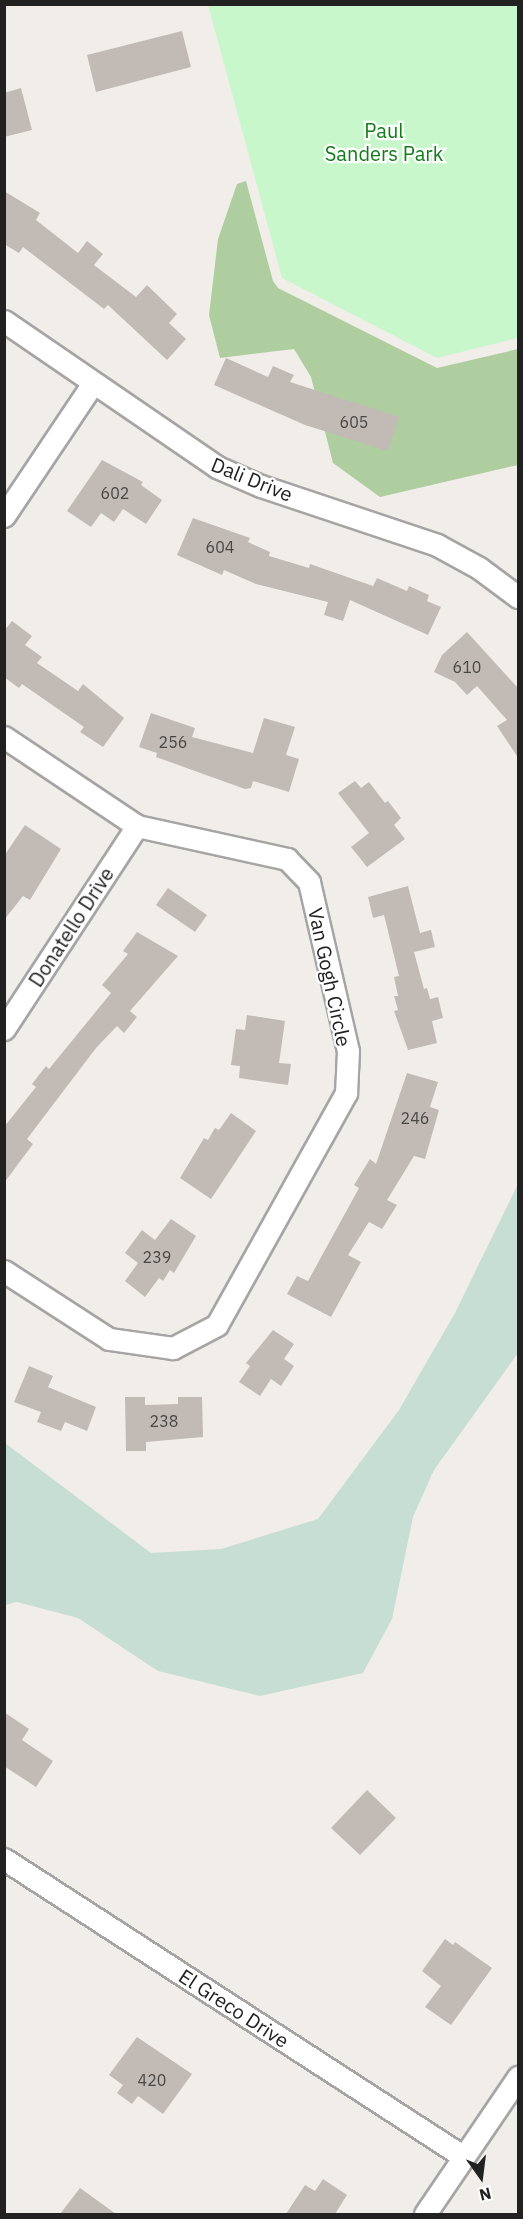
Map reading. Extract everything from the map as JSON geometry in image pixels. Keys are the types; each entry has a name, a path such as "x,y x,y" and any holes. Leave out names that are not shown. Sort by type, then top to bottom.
{"street":[{"name":"Dali Drive","path":"4,321 217,467 261,486 428,541 470,562 519,597"},
{"path":"4,516 93,383"},
{"name":"Van Gogh Circle","path":"4,737 137,826 286,859 309,882 348,1051 346,1093 217,1325 173,1348 109,1339 4,1270"},
{"name":"Donatello Drive","path":"4,1029 137,826"},
{"name":"El Greco Drive","path":"4,1859 465,2157"},
{"path":"425,2214 519,2077"}],"green space":[{"name":"Paul Sanders Park","path":"208,5 518,5 518,338 437,358 282,278"},
{"path":"246,181 273,281 278,288 437,368 518,349 518,465 380,497 333,463 311,377 294,349 220,358 209,315 218,239 237,184"},
{"path":"518,1184 518,1353 434,1470 413,1517 392,1619 363,1673 260,1696 158,1671 78,1618 17,1602 5,1605 5,1443 151,1553 221,1549 318,1519 399,1410 455,1313"}],"building":[{"path":"182,31 191,67 96,92 87,55"},
{"path":"21,88 32,130 4,137 4,93"},
{"path":"4,191 40,213 36,220 78,253 87,241 103,254 94,265 136,297 147,285 177,314 169,323 186,339 167,360 108,305 104,309 23,247 19,253 4,244"},
{"path":"226,358 268,377 273,366 294,375 290,382 399,417 388,451 305,425 214,385"},
{"path":"102,460 143,482 141,485 162,500 146,524 123,509 114,522 101,513 91,527 67,511"},
{"path":"193,518 250,538 248,542 270,552 269,556 309,568 310,564 373,586 377,578 407,591 409,586 429,595 427,601 441,607 428,635 350,600 343,621 324,615 328,602 256,584 224,570 222,575 177,555"},
{"path":"12,621 32,636 25,645 42,657 37,663 78,691 83,684 124,718 103,747 80,732 84,727 22,684 19,688 4,677 4,631"},
{"path":"467,632 519,689 519,759 497,726 507,720 477,686 467,695 455,682 434,672 442,655"},
{"path":"151,713 195,728 192,737 253,753 264,718 295,727 286,755 299,759 289,792 253,781 251,788 245,789 156,757 157,753 139,747"},
{"path":"355,781 361,788 369,782 385,803 388,801 401,818 394,825 405,839 367,867 351,847 369,833 338,793"},
{"path":"25,825 61,849 30,900 23,896 4,920 4,856"},
{"path":"408,886 420,933 431,930 435,947 414,952 424,989 427,988 430,999 438,997 443,1018 432,1021 437,1043 408,1050 394,1011 398,1010 394,996 398,996 394,977 399,976 384,915 373,918 368,897"},
{"path":"168,888 207,915 195,932 156,905"},
{"path":"137,932 178,956 130,1011 137,1017 124,1033 117,1026 96,1048 27,1139 33,1144 4,1183 4,1127 36,1087 32,1084 46,1066 49,1069 111,993 102,985 128,954 123,951"},
{"path":"247,1015 285,1021 279,1063 291,1064 288,1085 239,1078 240,1066 231,1065 236,1029 245,1030"},
{"path":"407,1073 438,1082 430,1107 439,1110 425,1159 414,1156 387,1200 397,1205 382,1229 369,1222 348,1255 361,1262 331,1317 287,1294 297,1276 308,1281 359,1188 354,1185 370,1159 376,1164"},
{"path":"231,1113 256,1131 211,1199 180,1178 204,1138 208,1140 215,1128 219,1130"},
{"path":"171,1219 196,1236 174,1273 170,1270 163,1281 159,1278 145,1297 125,1281 138,1263 125,1253 142,1230 155,1240"},
{"path":"273,1330 294,1344 284,1359 294,1366 281,1386 271,1379 260,1396 239,1382 250,1366 246,1363"},
{"path":"29,1366 53,1376 48,1387 96,1407 87,1431 65,1422 61,1431 37,1422 41,1412 14,1402"},
{"path":"125,1397 145,1397 145,1405 178,1404 178,1397 202,1397 203,1437 146,1442 146,1451 126,1451"},
{"path":"4,1712 29,1729 22,1740 53,1761 36,1787 4,1766"},
{"path":"367,1790 396,1818 360,1855 331,1828"},
{"path":"445,1939 453,1945 455,1942 492,1968 451,2025 425,2007 441,1986 422,1971"},
{"path":"137,2037 192,2074 163,2114 138,2096 132,2104 117,2093 123,2085 109,2075"},
{"path":"323,2179 347,2195 335,2214 286,2214 305,2185 315,2191"},
{"path":"80,2188 116,2214 60,2214"}]}
